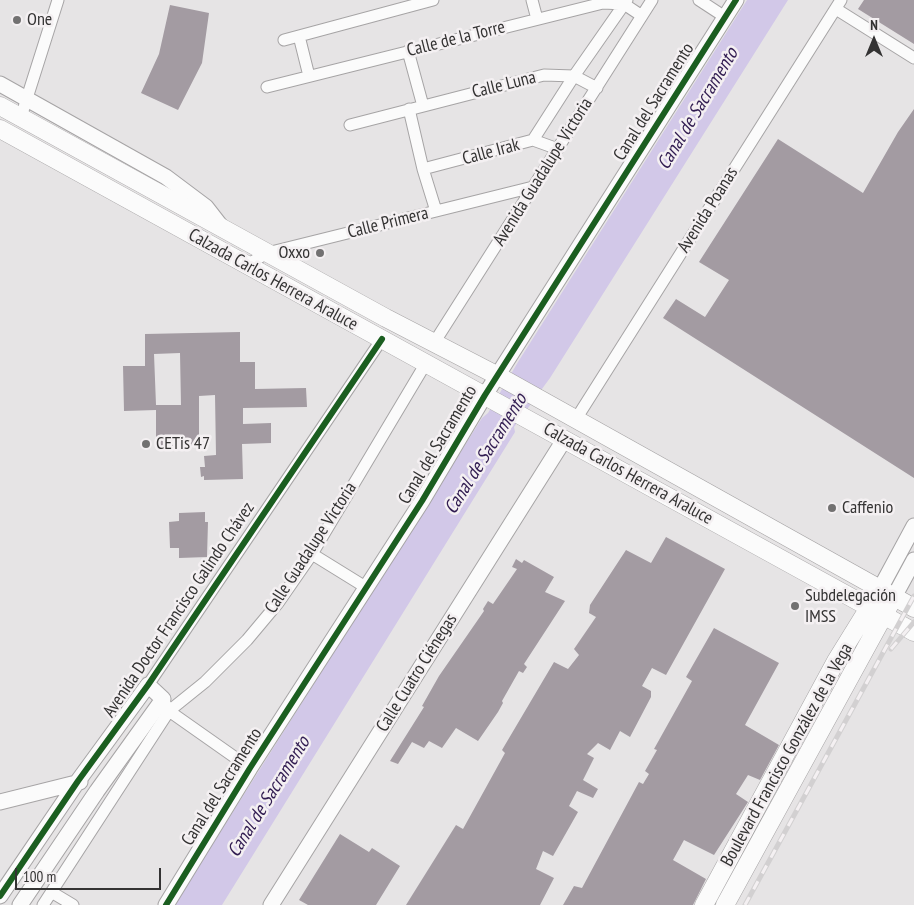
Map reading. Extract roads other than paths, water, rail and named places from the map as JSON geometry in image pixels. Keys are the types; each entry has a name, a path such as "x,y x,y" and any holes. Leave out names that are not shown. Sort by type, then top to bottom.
{"main road":[{"name":"Calzada Carlos Herrera Araluce","path":"0,106 576,419 914,608"},
{"name":"Calzada Carlos Herrera Araluce","path":"0,129 914,632"},
{"path":"612,466 623,446"},
{"name":"Boulevard Francisco González de la Vega","path":"725,905 796,774 887,593"},
{"name":"Boulevard Francisco González de la Vega","path":"704,905 836,661 877,611"},
{"path":"780,765 796,774"},
{"path":"722,874 738,883"}],"street":[{"path":"21,117 29,99 58,0"},
{"path":"284,40 434,0"},
{"path":"532,0 537,19"},
{"name":"Avenida Guadalupe Victoria","path":"434,343 652,0"},
{"path":"699,0 725,17"},
{"name":"Canal del Sacramento","path":"166,905 250,768 488,397 736,0"},
{"path":"625,2 642,16"},
{"name":"Calle de la Torre","path":"267,87 603,3 625,2"},
{"name":"Avenida Guadalupe Victoria","path":"534,140 574,76 625,2"},
{"path":"839,4 914,58"},
{"name":"Avenida Poanas","path":"576,419 839,4"},
{"path":"298,36 309,76"},
{"path":"408,51 423,106"},
{"name":"Calle Luna","path":"350,125 544,75 574,76 596,88"},
{"path":"0,84 179,186 206,207 224,229"},
{"path":"409,109 423,169 436,211"},
{"name":"Calle Irak","path":"423,169 534,140 558,149"},
{"name":"Calle Primera","path":"247,265 267,252 533,187"},
{"name":"Avenida Doctor Francisco Galindo Chávez","path":"0,896 78,781 148,685 382,339"},
{"name":"Calle Guadalupe Victoria","path":"166,705 205,682 247,640 278,603 312,554 426,363"},
{"name":"Calle Cuatro Ciénegas","path":"271,905 564,440"},
{"name":"Boulevard Francisco González de la Vega","path":"887,593 914,526"},
{"path":"312,554 367,588"},
{"name":"Boulevard Francisco González de la Vega","path":"887,593 914,560"},
{"path":"148,685 166,705 250,768"},
{"path":"43,905 53,893 166,705"},
{"name":"Avenida Doctor Francisco Galindo Chávez","path":"20,905 97,791 166,705"},
{"path":"0,802 78,781 97,791"},
{"path":"53,893 73,905"}],"water":[{"name":"Canal de Sacramento","path":"747,0 788,0 550,378 514,427 515,432 222,905 174,905 482,418 488,413 518,362"}],"railway":[{"path":"745,905 914,596"},
{"path":"891,649 914,622"}],"place":[{"name":"One","path":"17,20"},
{"name":"Oxxo","path":"320,253"},
{"name":"CETis 47","path":"146,444"},
{"name":"Caffenio","path":"832,508"},
{"name":"Subdelegación IMSS","path":"795,606"}]}
